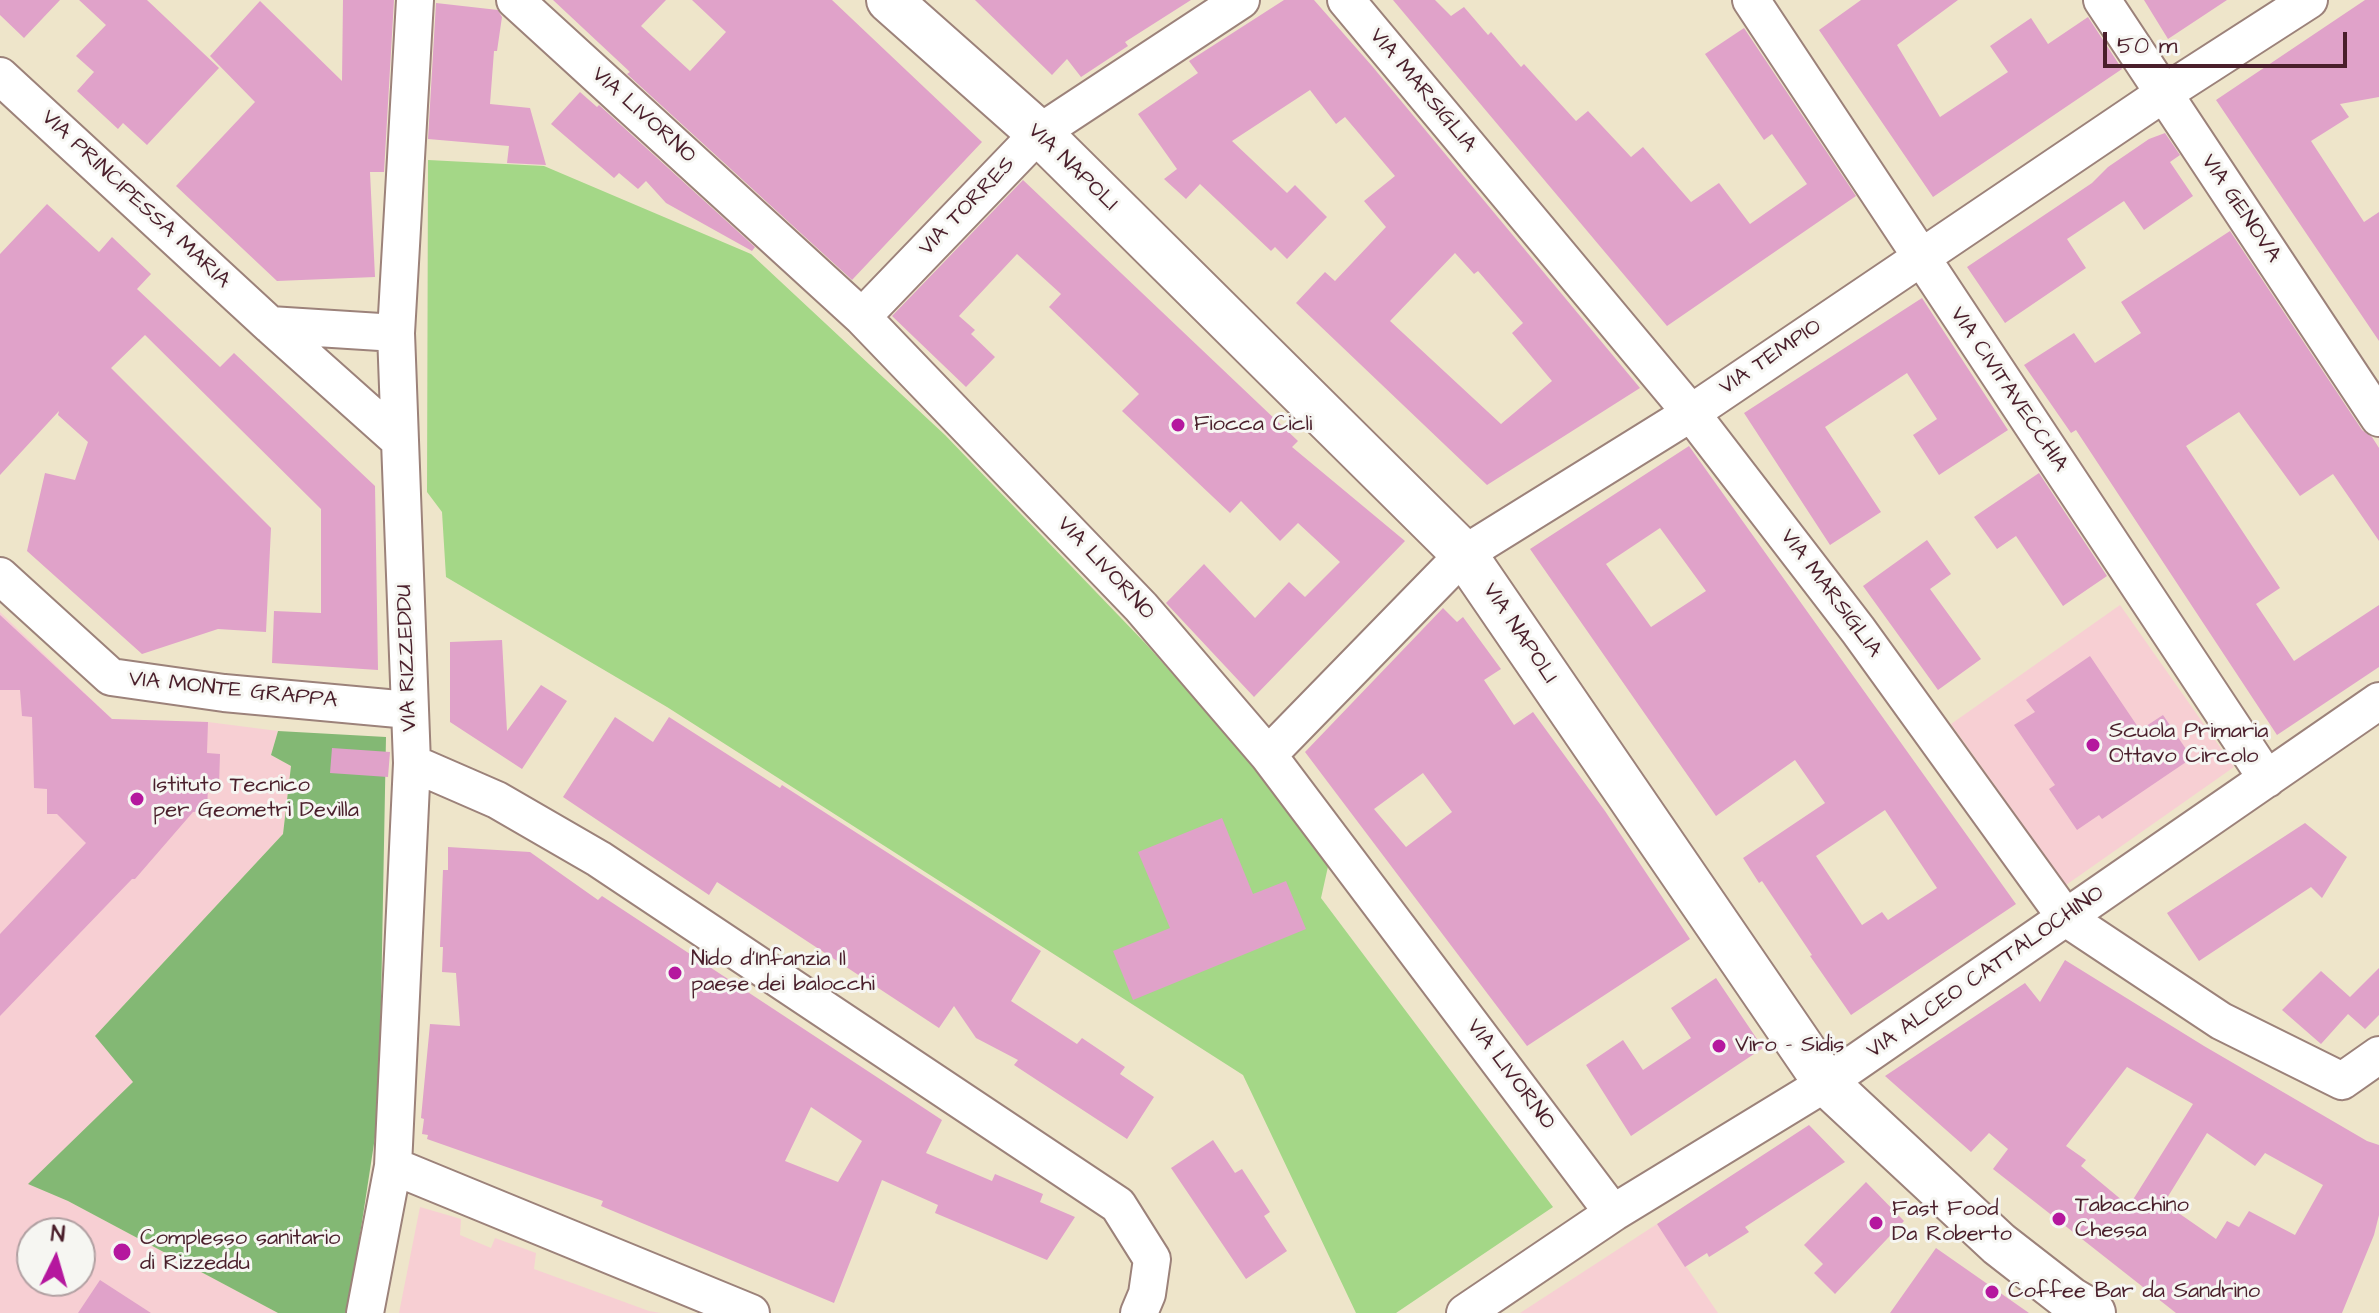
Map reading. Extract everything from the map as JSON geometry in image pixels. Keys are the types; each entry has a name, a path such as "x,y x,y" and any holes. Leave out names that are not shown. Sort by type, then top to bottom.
{"main road":[{"name":"VIA NAPOLI","path":"889,0 1039,133 1464,554 1826,1083 1999,1244 2076,1309"}],"street":[{"name":"VIA RIZZEDDU","path":"365,1313 393,1166 412,763 396,333 415,0"},
{"name":"VIA LIVORNO","path":"515,0 862,317 1141,607 1268,755 1613,1213"},
{"name":"VIA TORRES","path":"862,317 1039,133 1241,0"},
{"name":"VIA MARSIGLIA","path":"1346,0 1691,413 1867,643 2066,918 2221,1021 2342,1081 2379,1055"},
{"name":"VIA CIVITAVECCHIA","path":"1751,0 2267,779"},
{"name":"VIA GENOVA","path":"2102,0 2379,418"},
{"name":"VIA TEMPIO","path":"1268,755 1464,554 1691,413 1919,257 2309,0"},
{"name":"VIA PRINCIPESSA MARIA","path":"0,76 400,441"},
{"path":"270,325 396,333"},
{"name":"VIA MONTE GRAPPA","path":"0,576 111,677 224,693 409,710"},
{"name":"VIA ALCEO CATTALOCHINO","path":"1465,1313 1613,1213 1826,1083 2379,701"},
{"path":"412,763 497,800 599,859 1118,1205 1152,1259 1147,1294 1139,1313"},
{"path":"393,1166 751,1313"}],"shaded area":[{"name":"Scuola Primaria Ottavo Circolo","path":"2120,605 2234,767 2066,885 1951,724"},
{"path":"0,612 112,719 208,722 278,731 271,755 291,766 283,834 96,1035 134,1082 29,1184 68,1201 278,1313 0,1313"},
{"path":"420,1207 461,1219 460,1235 491,1248 495,1238 536,1253 534,1269 661,1313 399,1313"},
{"path":"1657,1224 1718,1313 1520,1313"}],"green space":[{"path":"428,160 544,166 751,254 945,435 1146,644 1331,853 1321,898 1553,1207 1396,1313 1356,1313 1243,1075 667,707 446,577 442,512 427,492"},
{"path":"278,731 386,737 379,1111 348,1313 278,1313 68,1201 28,1184 133,1082 95,1036 283,834 291,766 271,755"}],"building":[{"path":"0,0 60,0 24,38 0,15"},
{"path":"79,0 147,0 219,68 147,145 123,123 118,129 77,91 94,72 76,56 106,25"},
{"path":"343,0 394,0 384,172 370,172 375,277 277,281 176,186 255,102 210,56 260,1 342,81"},
{"path":"553,0 666,0 641,26 690,71 726,32 692,0 832,0 982,142 852,280 627,74 630,72"},
{"path":"975,0 1191,0 1125,42 1128,46 1081,77 1067,59 1052,75"},
{"path":"1284,0 1314,0 1640,388 1487,485 1296,303 1325,272 1335,281 1386,227 1364,201 1395,176 1345,117 1336,124 1310,90 1232,141 1287,193 1295,185 1327,217 1287,259 1275,247 1271,251 1200,184 1186,199 1164,179 1177,169 1138,114 1198,73 1189,61","holes":["1455,253 1474,274 1478,271 1523,323 1512,333 1552,381 1501,424 1390,321"]},
{"path":"1393,0 1435,0 1451,16 1464,7 1521,67 1524,64 1576,121 1588,111 1631,157 1643,147 1691,202 1719,183 1750,224 1807,184 1772,134 1764,140 1705,54 1744,28 1856,196 1667,326"},
{"path":"1861,0 1958,0 1897,45 1940,117 2008,72 1990,46 2031,18 2048,44 2088,17 2122,69 1933,197 1819,30"},
{"path":"2144,0 2227,0 2168,39"},
{"path":"2365,0 2379,0 2379,97 2340,104 2349,117 2311,141 2364,222 2379,212 2379,341 2216,100"},
{"path":"436,3 498,10 502,17 497,51 494,51 490,104 530,108 546,165 507,163 509,146 428,139"},
{"path":"580,92 597,107 599,105 755,247 752,251 666,203 646,181 638,189 619,173 614,178 551,124"},
{"path":"2165,133 2180,155 2170,162 2193,196 2144,230 2124,201 2067,239 2086,268 2005,323 1967,267 2092,183 2108,167 2149,139"},
{"path":"1023,180 1298,441 1292,447 1405,541 1254,697 1166,603 1204,564 1255,618 1289,582 1305,597 1340,562 1298,523 1280,541 1241,501 1230,513 1122,411 1139,394 1049,307 1061,294 1017,254 959,316 975,330 971,334 995,357 966,387 892,316"},
{"path":"47,204 99,252 112,237 151,274 137,289 220,367 234,353 375,486 378,670 272,663 274,611 321,613 321,509 145,335 111,368 271,528 266,632 218,629 142,654 27,551 45,473 75,480 88,442 58,415 59,411 0,475 0,254"},
{"path":"2230,231 2362,430 2372,437 2379,448 2379,541 2333,474 2300,496 2239,412 2186,446 2280,588 2256,604 2294,661 2379,605 2379,667 2277,735 2076,430 2071,433 2024,365 2074,333 2095,363 2141,333 2121,302"},
{"path":"1922,298 2008,430 1939,475 1913,435 1937,419 1907,373 1825,427 1881,512 1830,545 1744,413"},
{"path":"1689,446 2016,904 1851,1015 1762,881 1759,883 1743,858 1825,803 1795,760 1716,816 1530,549","holes":["1660,528 1706,591 1651,627 1606,564","1885,810 1937,888 1888,920 1882,912 1862,925 1816,856"]},
{"path":"2039,473 2107,576 2063,606 2016,536 1997,549 1974,517"},
{"path":"1927,540 1951,574 1930,589 1981,659 1938,690 1863,586"},
{"path":"1443,608 1457,622 1463,617 1501,669 1484,680 1514,725 1533,712 1605,811 1690,939 1527,1046 1305,752","holes":["1423,773 1452,812 1406,847 1374,809"]},
{"path":"0,615 112,719 208,722 207,753 220,754 219,786 208,786 207,811 193,812 135,879 0,1016 0,934 86,843 57,814 47,814 47,789 34,788 32,717 22,716 20,690 0,690"},
{"path":"502,640 507,731 541,685 567,701 522,769 450,722 450,642"},
{"path":"2090,656 2140,730 2163,715 2190,755 2187,757 2189,760 2102,819 2099,815 2077,830 2049,789 2055,785 2014,725 2035,712 2026,700"},
{"path":"615,717 653,742 669,717 780,788 782,785 1041,951 1011,1001 1077,1044 1082,1038 1125,1067 1120,1074 1154,1097 1127,1139 1014,1065 1018,1060 976,1038 954,1006 939,1028 717,882 709,895 563,797"},
{"path":"332,748 390,752 388,777 330,773"},
{"path":"1222,818 1253,894 1286,881 1306,929 1133,1000 1113,951 1170,928 1138,852"},
{"path":"2305,823 2347,857 2322,898 2311,887 2199,961 2167,913"},
{"path":"448,847 530,852 598,900 602,896 942,1120 926,1153 992,1181 995,1174 1043,1194 1040,1202 1075,1217 1047,1260 935,1213 938,1205 882,1180 834,1303 601,1206 603,1201 427,1139 428,1135 422,1134 424,1119 421,1118 430,1024 460,1026 456,973 442,972 443,947 440,947 443,870 448,870","holes":["811,1107 862,1141 838,1182 785,1161"]},
{"path":"2065,960 2204,1046 2367,1141 2379,1145 2379,1215 2342,1313 2176,1313 1993,1169 2008,1149 1989,1133 1971,1152 1885,1076 2025,983 2040,1002","holes":["2127,1067 2193,1104 2129,1206 2081,1166 2086,1160 2066,1146","2207,1133 2255,1166 2265,1153 2323,1185 2295,1235 2249,1211 2239,1227 2227,1221 2216,1239 2164,1203"]},
{"path":"2379,968 2379,1015 2365,1029 2348,1014 2321,1044 2282,1010 2321,971 2350,997"},
{"path":"1716,978 1763,1048 1631,1136 1586,1065 1623,1040 1643,1070 1691,1038 1671,1008"},
{"path":"1809,1125 1845,1162 1745,1227 1749,1232 1709,1257 1707,1253 1685,1267 1657,1224"},
{"path":"1213,1140 1235,1173 1242,1169 1270,1212 1264,1216 1287,1251 1246,1279 1171,1168"},
{"path":"1866,1182 1904,1221 1835,1294 1814,1273 1823,1264 1804,1245"},
{"path":"1936,1248 2029,1313 1890,1313"},
{"path":"100,1280 151,1313 78,1313 89,1297 96,1297 96,1286"}],"place":[{"name":"Fiocca Cicli","path":"1178,425"},
{"name":"Scuola Primaria Ottavo Circolo","path":"2093,745"},
{"name":"Istituto Tecnico per Geometri Devilla","path":"137,799"},
{"name":"Nido d'Infanzia Il paese dei balocchi","path":"675,973"},
{"name":"Viro - Sidis","path":"1719,1046"},
{"name":"Tabacchino Chessa","path":"2059,1219"},
{"name":"Fast Food Da Roberto","path":"1876,1223"},
{"name":"Complesso sanitario di Rizzeddu","path":"122,1252"},
{"name":"Coffee Bar da Sandrino","path":"1992,1292"}]}
